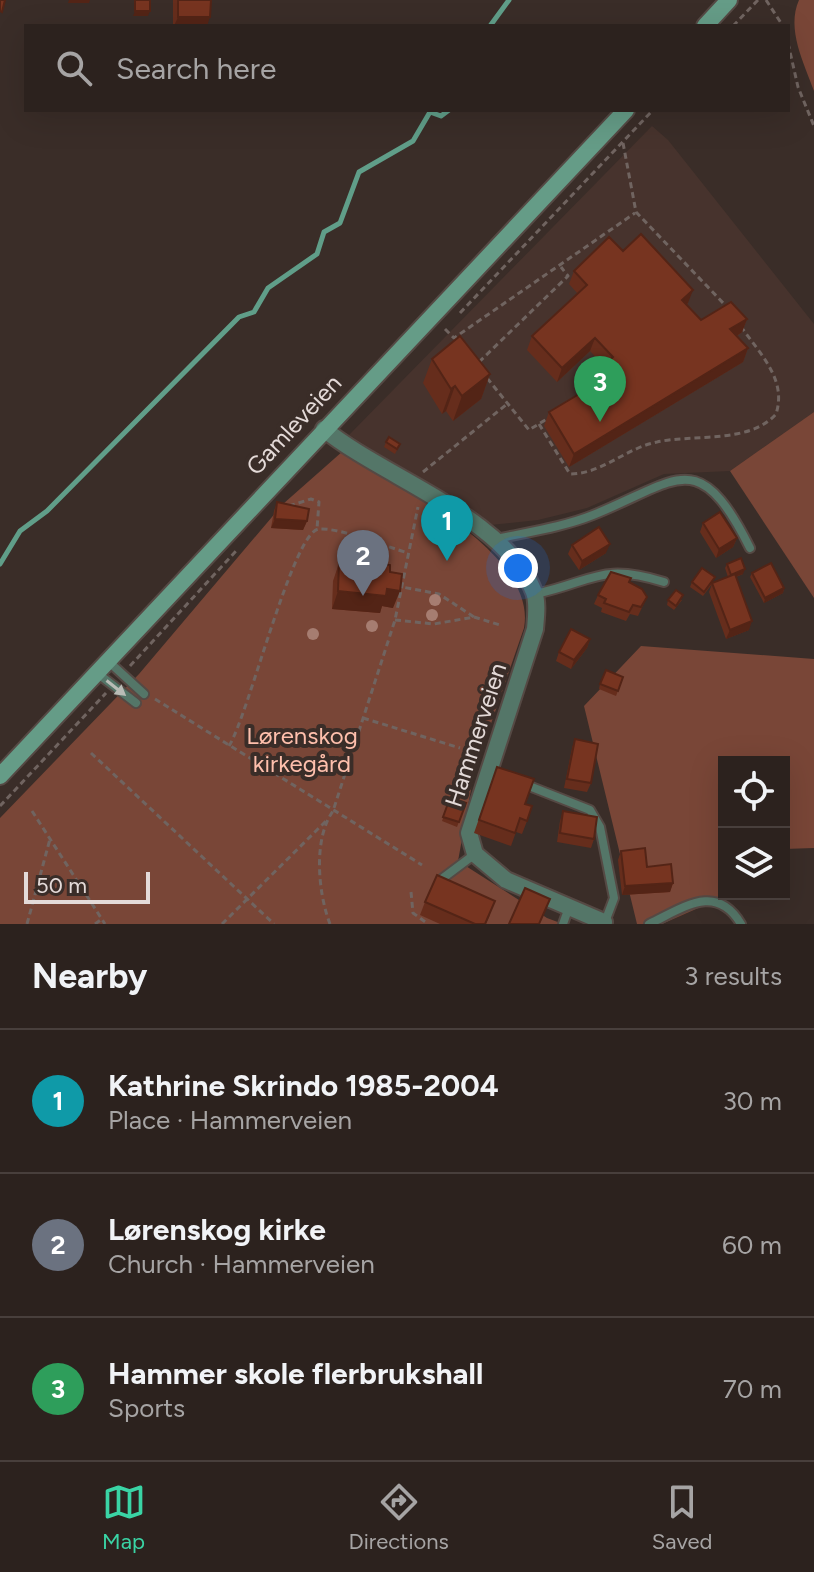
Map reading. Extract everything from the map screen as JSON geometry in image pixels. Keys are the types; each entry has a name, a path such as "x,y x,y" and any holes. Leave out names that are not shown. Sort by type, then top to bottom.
{"main road":[{"path":"707,24 729,0"},
{"name":"Gamleveien","path":"0,776 624,112"}],"street":[{"path":"324,429 495,539 519,565 535,594"},
{"name":"Hammerveien","path":"475,854 469,833 494,766 535,629 535,594"},
{"path":"475,854 506,880 607,923"}],"lane":[{"path":"495,539 590,516 665,480 691,479 709,488 731,510 750,548"},
{"path":"535,594 603,573 623,571 664,582"},
{"path":"102,667 122,675 144,694"},
{"path":"102,667 113,685 136,703"},
{"path":"519,781 590,810 600,827 607,851 614,898 607,923"},
{"path":"443,878 475,854"},
{"path":"649,924 698,902 712,900 732,909 741,924"},
{"path":"563,924 569,907"}],"path":[{"path":"735,24 758,0"},
{"path":"766,0 782,24"},
{"path":"790,52 798,87 814,126"},
{"path":"436,338 651,112"},
{"path":"623,143 636,212 732,314"},
{"path":"454,338 561,267 636,212"},
{"path":"469,356 476,365 557,287 568,276 561,267"},
{"path":"539,424 570,474 574,475 592,471 654,442 759,428 776,414 779,390 777,379 741,327"},
{"path":"445,329 462,347"},
{"path":"585,371 596,388 585,395"},
{"path":"484,375 529,430 562,410"},
{"path":"222,924 333,811 395,620 408,553 415,486 507,404"},
{"path":"229,746 247,710 302,541 317,529 321,510 316,500 296,502 284,509"},
{"path":"317,529 408,553"},
{"path":"122,675 240,546"},
{"path":"402,587 439,594 474,617 500,625"},
{"path":"395,620 434,624 474,617"},
{"path":"0,806 113,685"},
{"path":"144,694 422,865"},
{"path":"363,718 460,748"},
{"path":"91,753 199,858 274,924"},
{"path":"32,811 103,922 95,924"},
{"path":"326,821 321,881 330,924"},
{"path":"27,924 50,839"},
{"path":"411,892 413,913 428,924"}],"shaded area":[{"path":"652,126 668,140 814,324 814,412 730,471 664,474 587,508 538,520 490,525 349,435"}],"green space":[{"path":"799,0 814,0 814,91 795,34"},
{"path":"814,412 814,598 730,471"},
{"name":"Lørenskog kirkegård","path":"343,451 459,524 487,548 509,573 522,600 524,628 474,773 458,861 547,918 563,924 0,924 0,818 139,674 283,504"},
{"path":"641,646 814,659 814,848 790,849 790,756 718,756 718,899 662,924 637,924 584,706"}],"building":[{"path":"0,0 5,0 2,12 0,11"},
{"path":"135,0 150,0 150,11 135,11"},
{"path":"178,0 211,0 210,17 178,17"},
{"path":"641,234 693,290 682,300 701,320 731,302 747,319 730,329 748,348 574,454 549,412 611,375 605,365 613,357 595,338 562,368 532,336 587,285 574,271 609,237 623,251"},
{"path":"460,336 490,374 462,396 455,386 451,389 432,359"},
{"path":"389,437 400,444 397,449 386,442"},
{"path":"277,502 309,509 307,521 275,519"},
{"path":"720,512 737,538 719,549 703,523"},
{"path":"599,527 610,544 582,561 572,545"},
{"path":"741,558 745,569 731,575 727,564"},
{"path":"357,560 390,565 390,572 402,574 400,591 387,589 386,596 338,591 339,563 356,564"},
{"path":"771,563 784,588 765,598 752,573"},
{"path":"702,568 715,577 704,592 692,582"},
{"path":"611,572 631,578 629,582 642,589 647,597 641,607 633,605 629,612 604,603 606,599 598,595"},
{"path":"735,574 752,621 730,630 712,583"},
{"path":"676,590 683,595 676,606 668,600"},
{"path":"571,629 590,639 574,660 559,652"},
{"path":"606,670 623,677 618,691 600,684"},
{"path":"575,739 598,744 591,783 567,779"},
{"path":"497,767 534,779 525,804 532,806 527,821 520,818 515,833 479,820"},
{"path":"450,798 466,803 459,822 443,817"},
{"path":"563,811 597,817 594,839 560,833"},
{"path":"645,848 647,867 671,864 673,883 625,886 621,851"},
{"path":"437,875 495,901 485,924 475,924 425,902"},
{"path":"525,888 550,899 539,924 509,924"}],"waterway":[{"path":"491,24 509,0"},
{"path":"0,564 20,531 47,511 239,317 254,312 268,288 317,254 324,232 340,223 359,172 413,141 430,112"},
{"path":"430,112 441,116 446,112"}],"place":[{"name":"Hammer skole flerbrukshall","path":"600,422"},
{"name":"Kathrine Skrindo 1985-2004","path":"447,561"},
{"name":"Lørenskog kirke","path":"363,596"}]}
